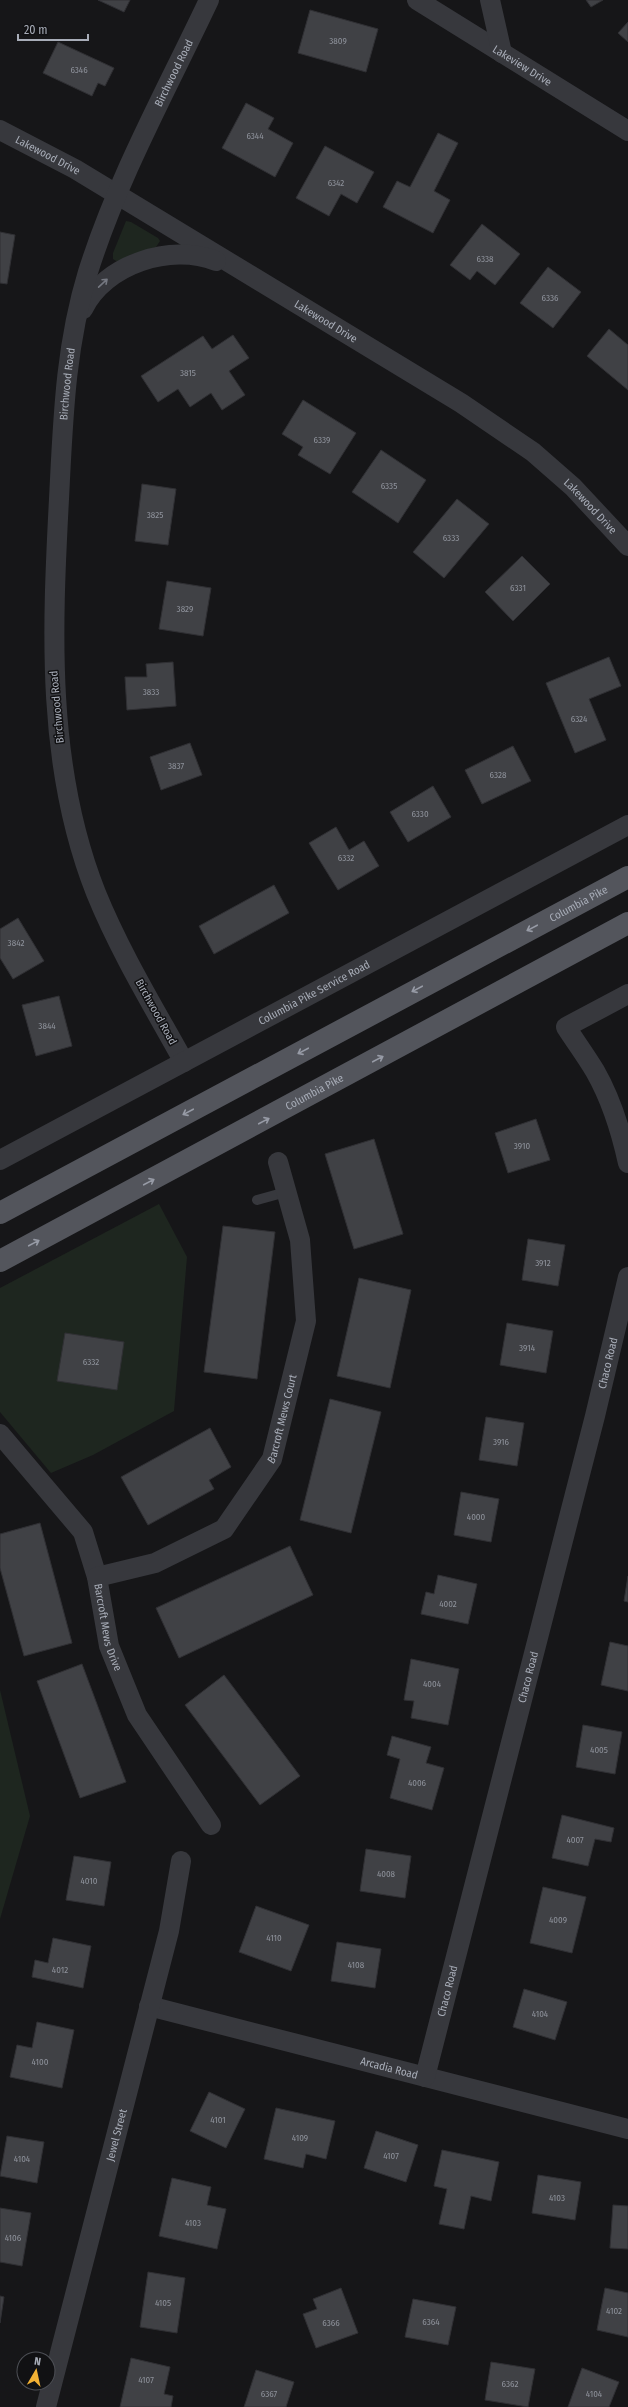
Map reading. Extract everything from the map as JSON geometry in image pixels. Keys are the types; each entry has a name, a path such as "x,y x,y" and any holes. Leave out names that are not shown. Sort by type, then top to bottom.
{"main road":[{"name":"Columbia Pike","path":"0,1213 628,877"},
{"name":"Columbia Pike","path":"0,1261 628,923"}],"street":[{"name":"Birchwood Road","path":"184,1062 117,941 95,890 78,837 62,764 55,704 53,659 56,547 66,376 74,327 89,271 117,194 209,0"},
{"name":"Lakeview Drive","path":"417,0 628,131"},
{"path":"490,0 502,53"},
{"name":"Lakewood Drive","path":"0,130 75,168 461,403 533,452 573,487 628,546"},
{"name":"Birchwood Road","path":"74,327 86,302 103,281 128,266 151,259 187,255 213,260 246,272"},
{"name":"Columbia Pike Service Road","path":"0,1160 628,825"},
{"path":"628,994 566,1027 594,1070 607,1095 621,1134 628,1163"},
{"name":"Barcroft Mews Court","path":"97,1577 155,1563 224,1528 272,1459 306,1321 300,1240 278,1162"},
{"name":"Chaco Road","path":"425,2077 595,1416 628,1277"},
{"name":"Barcroft Mews Drive","path":"0,1434 83,1532 97,1577 109,1646 137,1715 211,1825"},
{"name":"Jewel Street","path":"46,2407 169,1931 181,1861"},
{"name":"Arcadia Road","path":"149,2006 628,2129"}],"lane":[{"path":"257,1200 286,1192"}],"shaded area":[{"path":"126,221 131,222 158,238 160,241 156,247 130,255 118,262 113,259 113,253"},
{"path":"159,1204 187,1257 174,1411 93,1455 51,1473 0,1412 0,1288"},
{"path":"0,1690 30,1816 0,1919"}],"building":[{"path":"98,0 130,0 124,12"},
{"path":"586,0 603,0 591,7"},
{"path":"310,10 378,29 366,72 298,53"},
{"path":"628,22 628,42 618,33"},
{"path":"58,42 114,68 105,86 98,83 92,96 43,73"},
{"path":"246,103 274,118 268,129 293,143 275,177 222,148"},
{"path":"438,133 458,143 434,191 450,200 433,233 383,207 397,181 410,187"},
{"path":"325,146 374,172 357,203 341,194 329,216 296,198"},
{"path":"482,224 520,254 495,285 477,271 470,280 450,265"},
{"path":"0,232 15,235 7,284 0,283"},
{"path":"548,267 581,292 553,328 520,303"},
{"path":"609,329 628,345 628,390 587,356"},
{"path":"233,335 249,358 229,371 245,395 222,410 211,393 190,407 178,389 158,402 141,376 203,336 212,349"},
{"path":"303,400 356,433 330,474 298,455 303,447 282,434"},
{"path":"381,450 426,480 398,523 352,492"},
{"path":"142,484 176,489 168,545 135,541"},
{"path":"457,499 489,524 444,578 413,552"},
{"path":"522,556 550,584 513,621 485,592"},
{"path":"167,581 211,588 203,636 159,629"},
{"path":"609,657 621,686 589,699 606,740 575,753 546,683"},
{"path":"173,662 176,706 127,710 125,677 147,677 146,664"},
{"path":"190,743 202,775 161,790 150,757"},
{"path":"513,746 531,781 482,804 465,770"},
{"path":"433,786 451,817 408,842 390,812"},
{"path":"336,827 349,850 364,841 379,866 338,890 309,843"},
{"path":"274,885 289,913 214,954 199,926"},
{"path":"18,918 44,961 13,979 0,958 0,929"},
{"path":"59,996 72,1046 36,1056 22,1005"},
{"path":"536,1119 550,1160 508,1173 495,1133"},
{"path":"374,1139 403,1234 354,1249 325,1154"},
{"path":"223,1226 275,1232 257,1379 204,1372"},
{"path":"528,1239 565,1245 558,1286 522,1280"},
{"path":"359,1278 411,1290 390,1388 337,1376"},
{"path":"507,1323 553,1331 546,1373 500,1365"},
{"path":"65,1333 124,1342 117,1390 57,1381"},
{"path":"330,1399 381,1412 351,1533 300,1520"},
{"path":"486,1417 524,1423 517,1466 479,1460"},
{"path":"210,1428 231,1467 209,1480 214,1489 148,1525 121,1477"},
{"path":"461,1492 499,1499 491,1542 454,1535"},
{"path":"40,1523 72,1643 24,1656 0,1568 0,1534"},
{"path":"290,1546 313,1595 179,1658 156,1608"},
{"path":"438,1575 477,1584 468,1624 421,1614 426,1592 434,1594"},
{"path":"628,1576 628,1602 624,1601"},
{"path":"610,1642 628,1646 628,1691 601,1685"},
{"path":"411,1659 459,1669 448,1725 411,1718 414,1701 404,1700"},
{"path":"82,1664 126,1782 80,1798 37,1681"},
{"path":"224,1675 300,1776 260,1805 185,1705"},
{"path":"583,1725 622,1732 615,1774 576,1767"},
{"path":"392,1736 431,1747 426,1763 444,1768 432,1810 390,1798 400,1759 387,1755"},
{"path":"562,1815 614,1828 611,1842 595,1839 588,1866 552,1858"},
{"path":"366,1849 411,1856 405,1898 360,1891"},
{"path":"74,1856 111,1862 104,1906 66,1900"},
{"path":"543,1887 586,1897 572,1953 530,1943"},
{"path":"256,1906 309,1925 291,1971 239,1952"},
{"path":"53,1938 91,1946 83,1988 32,1977 35,1960 48,1963"},
{"path":"337,1942 381,1949 375,1988 331,1981"},
{"path":"524,1989 567,2002 555,2040 513,2027"},
{"path":"37,2022 74,2030 62,2088 10,2077 17,2045 32,2048"},
{"path":"209,2092 245,2109 226,2148 190,2131"},
{"path":"276,2108 335,2121 326,2159 306,2154 303,2168 264,2159"},
{"path":"376,2131 418,2145 406,2182 364,2168"},
{"path":"7,2136 44,2142 37,2183 0,2176"},
{"path":"442,2150 499,2162 491,2201 471,2196 464,2229 439,2224 447,2189 434,2186"},
{"path":"538,2175 581,2182 575,2220 532,2213"},
{"path":"172,2178 211,2187 207,2205 226,2209 217,2249 159,2236"},
{"path":"613,2205 628,2206 628,2249 610,2248"},
{"path":"0,2208 31,2213 22,2266 0,2262"},
{"path":"148,2272 185,2278 177,2333 140,2327"},
{"path":"341,2288 358,2333 316,2348 303,2314 317,2309 313,2299"},
{"path":"605,2288 628,2293 628,2337 597,2330"},
{"path":"0,2296 4,2297 0,2323"},
{"path":"413,2299 456,2307 448,2345 405,2337"},
{"path":"131,2358 170,2367 164,2394 173,2396 171,2407 120,2407"},
{"path":"491,2362 535,2369 528,2407 485,2400"},
{"path":"582,2368 619,2382 609,2407 568,2407"},
{"path":"256,2370 294,2382 286,2407 244,2407"}]}
